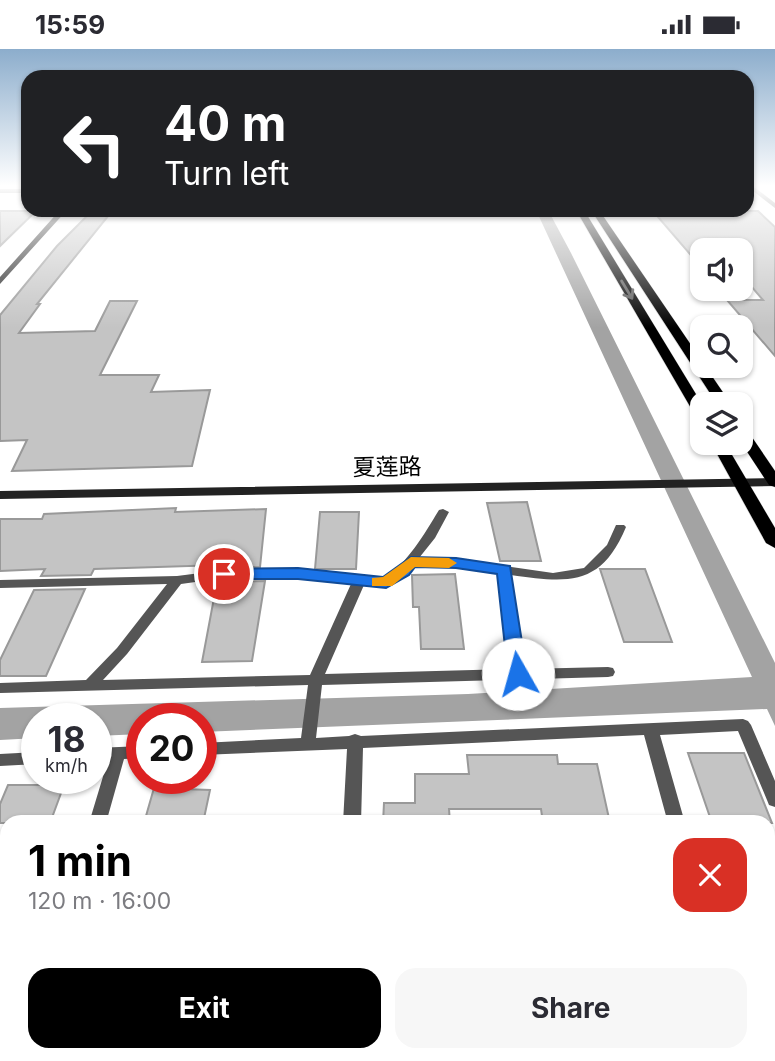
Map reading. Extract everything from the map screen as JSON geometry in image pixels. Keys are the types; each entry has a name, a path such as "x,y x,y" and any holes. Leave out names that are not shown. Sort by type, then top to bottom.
{"main road":[{"path":"594,234 690,395"},
{"path":"611,234 715,392"},
{"path":"753,449 775,482"},
{"path":"725,455 775,543"}],"street":[{"path":"0,282 42,234"},
{"name":"夏莲路","path":"0,495 775,482"}],"lane":[{"path":"0,584 177,580 224,574 298,574 386,583 411,562 443,512"},
{"path":"411,562 456,563 553,577 588,571 612,546 620,527"},
{"path":"504,570 518,674"},
{"path":"91,684 122,651 177,580"},
{"path":"309,737 316,678 331,637 359,581"},
{"path":"0,688 608,672"},
{"path":"217,746 309,737 355,740 743,725 775,800"},
{"path":"650,728 675,815"},
{"path":"352,815 355,740"},
{"path":"112,753 126,753"},
{"path":"99,815 118,753"},
{"path":"0,759 21,758"}],"shaded area":[{"path":"547,234 561,234 775,663 775,726 767,709 217,731 217,703 167,703 468,694 752,677"},
{"path":"126,704 126,735 112,735 112,705"},
{"path":"21,707 21,739 0,740 0,708"}],"building":[{"path":"0,234 12,234 0,246"},
{"path":"69,234 93,234 37,304 40,304 19,333 95,331 110,301 137,301 100,375 159,375 151,392 210,390 192,466 12,471 27,440 0,441 0,315"},
{"path":"673,234 775,234 775,356 753,330 753,315 740,315 728,301 763,300 753,288 753,238 690,238 690,254"},
{"path":"527,502 541,561 500,561 487,503"},
{"path":"176,508 175,512 266,509 260,567 220,568 221,565 94,569 91,575 41,576 45,569 0,571 0,519 42,519 44,514"},
{"path":"320,512 359,512 356,569 315,569"},
{"path":"600,569 645,569 672,642 624,642"},
{"path":"455,574 464,649 421,649 419,607 413,607 412,575"},
{"path":"265,581 252,661 202,662 217,582"},
{"path":"85,589 46,676 0,676 0,660 34,590"},
{"path":"688,753 744,753 769,815 709,815"},
{"path":"467,755 557,755 558,764 597,764 608,815 542,815 541,809 449,809 449,815 383,815 384,803 415,803 415,774 469,774"},
{"path":"8,785 21,785 21,794 61,794 53,815 0,815 0,804"},
{"path":"152,794 209,794 205,815 146,815"}],"slow traffic":[{"path":"378,582 386,583 411,562 449,563"}],"route":[{"path":"224,574 298,574 386,583 411,562 456,563 504,570 518,674"}]}
